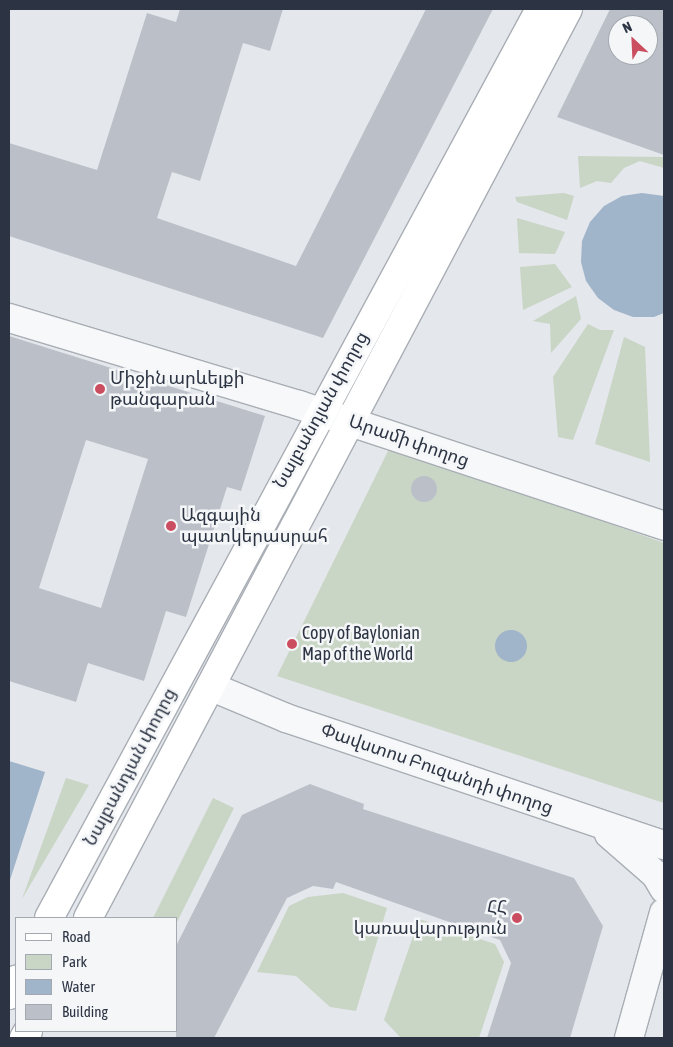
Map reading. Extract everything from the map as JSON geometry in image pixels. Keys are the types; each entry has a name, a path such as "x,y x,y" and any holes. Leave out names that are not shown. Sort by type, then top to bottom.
{"main road":[{"name":"Նալբանդյան փողոց","path":"50,917 320,412 540,9"},
{"name":"Նալբանդյան փողոց","path":"89,917 353,422 568,9"},
{"path":"9,995 15,982"}],"street":[{"name":"Արամի փողոց","path":"9,318 353,422 664,526"},
{"name":"Փավստոս Բուզանդի փողոց","path":"212,687 286,718 664,845"},
{"path":"591,822 635,854 664,889"},
{"path":"628,1038 664,913"}],"green space":[{"path":"578,156 664,157 664,168 640,161 624,168 611,183 597,181 580,188"},
{"path":"564,193 574,196 567,220 517,202 515,197"},
{"path":"517,218 565,232 555,254 519,253"},
{"path":"555,264 572,287 523,310 520,267"},
{"path":"576,296 581,319 551,353 550,324 533,321"},
{"path":"588,324 600,330 614,330 573,440 558,437 553,377"},
{"path":"624,337 645,347 650,462 595,444"},
{"path":"391,445 664,543 664,803 277,676"},
{"path":"66,778 89,785 22,899"},
{"path":"213,798 234,808 178,920 178,917 154,917"},
{"path":"343,893 387,908 356,1011 330,1007 296,976 257,972 289,906 308,897"},
{"path":"419,919 495,944 504,962 479,1038 401,1038 384,1020"}],"water":[{"path":"642,193 664,196 664,313 654,317 633,317 614,310 598,298 586,281 581,262 582,241 590,222 604,206 622,196"},
{"path":"511,630 522,635 527,646 522,657 511,662 500,657 495,646 500,635"},
{"path":"9,761 45,772 9,883"}],"building":[{"path":"180,9 283,9 270,51 243,43 200,181 172,172 157,218 296,266 426,9 493,9 323,338 9,236 9,143 97,170 147,13 176,22"},
{"path":"610,9 664,9 664,155 557,117"},
{"name":"Ազգային պատկերասրահ","path":"9,336 265,416 241,491 227,487 186,617 166,611 144,681 88,663 76,702 9,681","holes":["86,440 148,459 101,608 39,588"]},
{"path":"424,476 433,480 437,489 433,498 424,502 415,498 411,489 415,480"},
{"name":"ՀՀ կառավարություն","path":"310,784 364,804 363,809 574,878 603,926 570,1038 487,1038 511,963 500,940 336,882 333,889 313,886 287,898 214,1038 176,1038 176,1032 178,1032 178,942 242,815"}],"place":[{"name":"Միջին արևելքի թանգարան","path":"100,389"},
{"name":"Ազգային պատկերասրահ","path":"171,526"},
{"name":"Copy of Baylonian Map of the World","path":"292,644"},
{"name":"ՀՀ կառավարություն","path":"517,918"}]}
